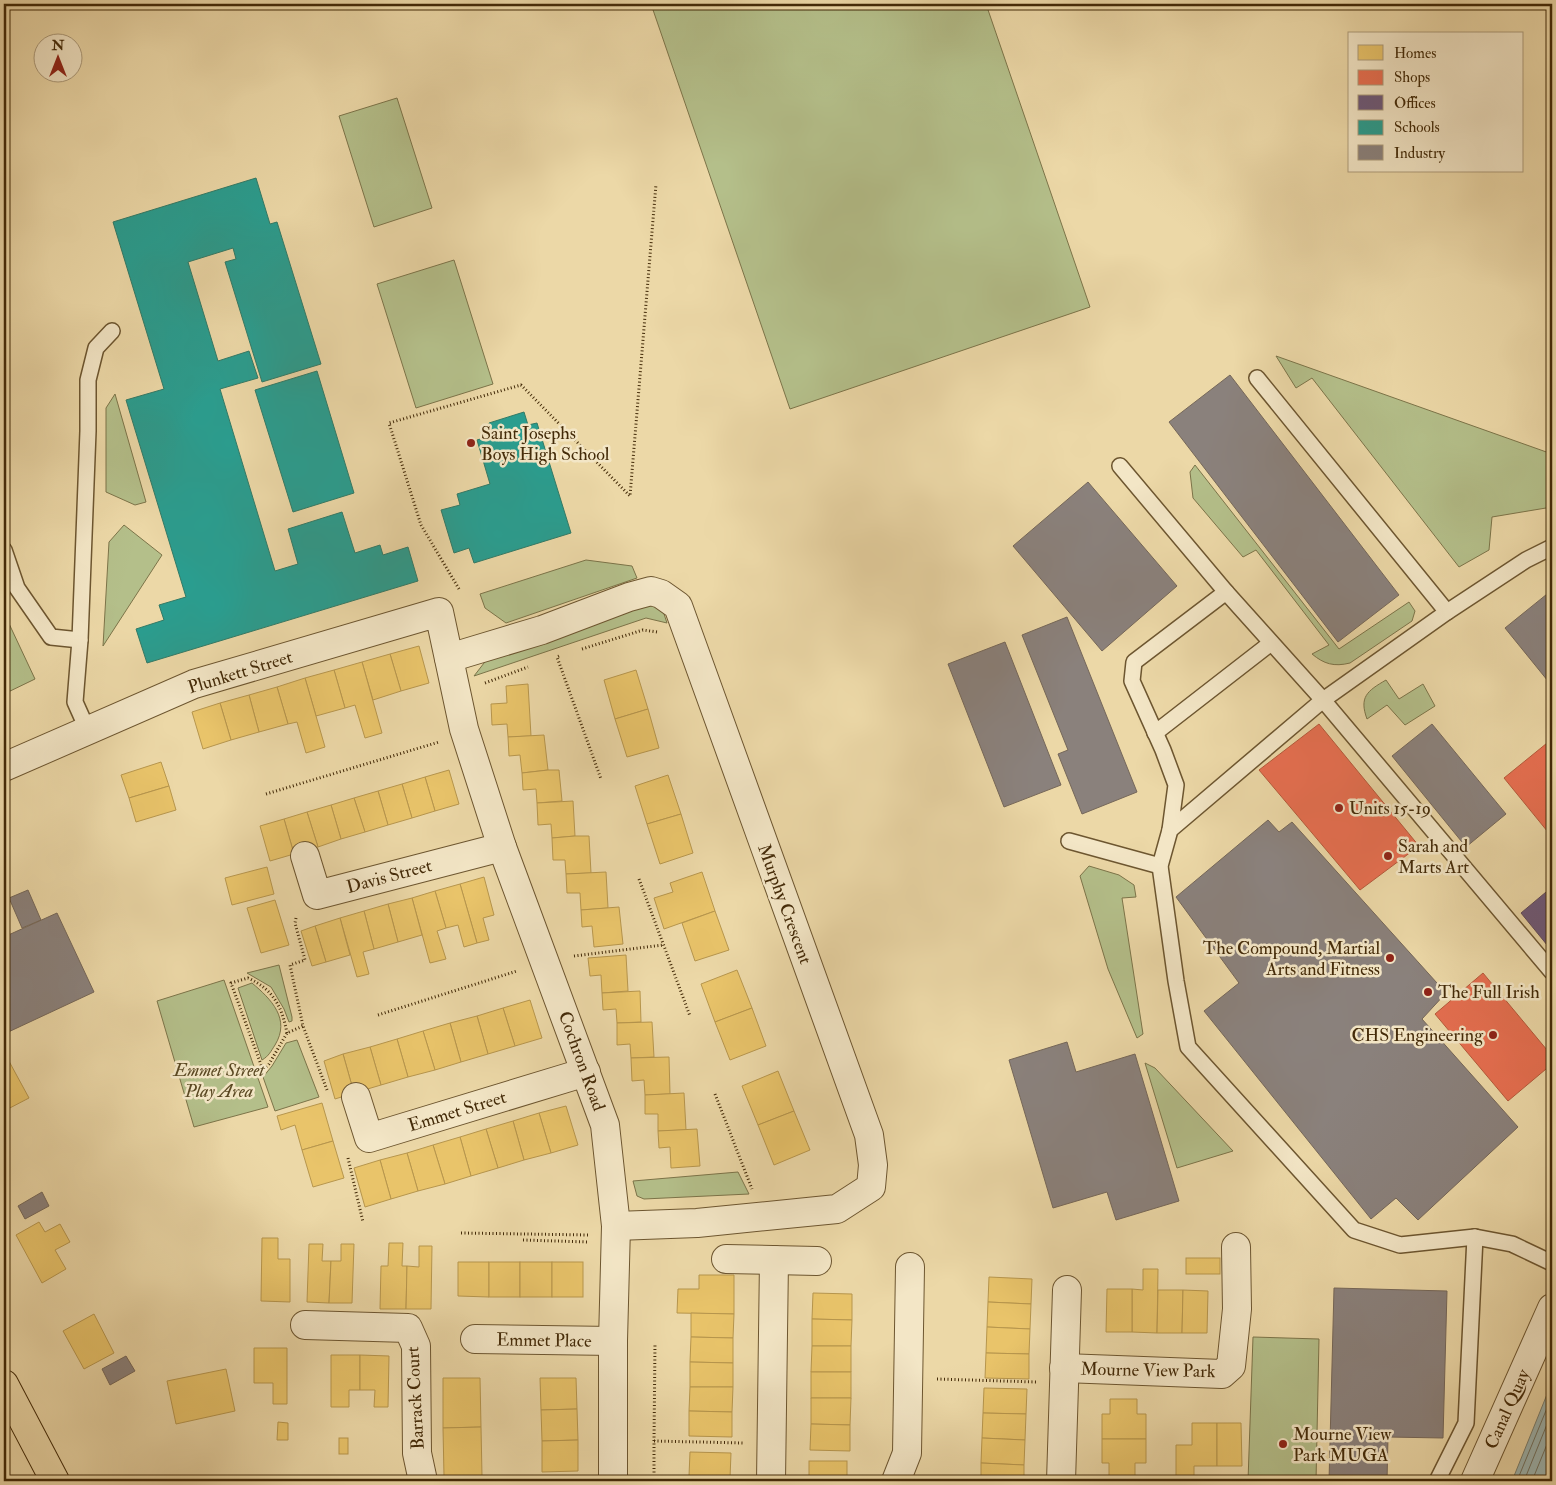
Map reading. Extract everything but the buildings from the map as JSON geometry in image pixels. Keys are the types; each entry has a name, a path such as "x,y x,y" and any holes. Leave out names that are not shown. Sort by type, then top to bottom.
{"main road":[{"path":"4,1384 55,1481"}],"street":[{"name":"Murphy Crescent","path":"449,658 542,630 629,597 651,591 661,594 678,606 869,1135 873,1165 871,1187 837,1209 603,1234"},
{"path":"439,612 449,658"},
{"name":"Plunkett Street","path":"4,767 194,684 439,612"},
{"name":"Cochron Road","path":"449,658 464,729 502,847 534,964 586,1072 605,1125 603,1234 613,1341 613,1481"},
{"name":"Davis Street","path":"305,856 317,895 502,847"},
{"name":"Emmet Street","path":"343,1096 369,1138 586,1072"},
{"name":"Mourne View Park","path":"1064,1376 1222,1374 1231,1366 1237,1309 1236,1247"},
{"path":"726,1259 817,1261"},
{"path":"771,1481 774,1260"},
{"path":"896,1481 907,1453 910,1268"},
{"name":"Mourne View Park","path":"1061,1481 1067,1290"},
{"name":"Canal Quay","path":"1475,1481 1552,1308"},
{"name":"Barrack Court","path":"305,1325 408,1328 416,1346 417,1453 423,1481"},
{"name":"Emmet Place","path":"475,1340 613,1341"}],"lane":[{"path":"88,731 75,702 80,640 88,431 88,380 96,348 112,332"},
{"path":"1257,378 1447,612"},
{"path":"1120,466 1226,592 1323,700 1552,972"},
{"path":"1170,830 1323,700 1447,612 1526,560 1552,549"},
{"path":"4,550 17,588 51,637 80,640"},
{"path":"1226,592 1134,662 1132,681 1164,750 1176,785 1170,830 1160,866 1174,971 1188,1047 1354,1230 1400,1245 1475,1237 1512,1244 1552,1262"},
{"path":"1156,733 1271,643"},
{"path":"1069,841 1160,866"},
{"path":"1437,1481 1466,1422 1475,1237"}],"path":[{"path":"439,612 459,590 421,525 389,423 521,385 630,496 656,184"},
{"path":"576,651 642,630 668,634 686,628"},
{"path":"548,660 566,654"},
{"path":"557,657 601,779"},
{"path":"456,694 530,667"},
{"path":"266,794 440,742"},
{"path":"639,879 690,1016"},
{"path":"296,918 295,923 305,960 290,965 303,1026 343,1096"},
{"path":"378,1015 534,964 663,945"},
{"path":"287,1033 280,1007 265,988 248,978 231,984 263,1070 269,1064 287,1033 303,1026"},
{"path":"715,1094 762,1216"},
{"path":"348,1158 364,1222"},
{"path":"462,1233 603,1234"},
{"path":"523,1240 603,1234"},
{"path":"654,1476 655,1343"},
{"path":"909,1378 1064,1376"},
{"path":"654,1441 771,1444"}],"green space":[{"path":"651,4 986,4 1090,307 790,409"},
{"path":"397,98 432,208 374,227 339,116"},
{"path":"454,260 493,384 416,408 377,284"},
{"path":"1276,356 1552,454 1552,507 1492,517 1489,550 1459,567 1312,378 1296,388"},
{"path":"115,394 146,502 135,505 106,492 106,408"},
{"path":"1195,465 1339,649 1409,602 1415,611 1412,621 1350,663 1334,665 1316,657 1312,654 1329,645 1256,550 1243,557 1193,498 1190,472"},
{"path":"124,525 162,555 103,646 109,542"},
{"path":"586,560 632,566 637,578 506,623 485,608 480,594"},
{"path":"643,600 661,605 667,623 646,618 474,676 491,654"},
{"path":"4,613 35,679 4,694"},
{"path":"1386,680 1399,699 1423,684 1435,706 1405,725 1387,705 1367,719 1364,705 1366,695"},
{"path":"1089,866 1119,875 1134,885 1136,897 1122,898 1143,1034 1137,1038 1108,969 1080,876"},
{"path":"279,965 292,1017 292,1021 289,1022 271,987 247,973"},
{"name":"Emmet Street Play Area","path":"224,980 268,1107 194,1127 157,1001"},
{"path":"252,983 272,1003 280,1018 279,1036 270,1053 262,1060 238,988"},
{"path":"297,1040 319,1097 275,1111 263,1077 286,1043"},
{"path":"1145,1063 1155,1068 1233,1151 1177,1168"},
{"path":"738,1172 749,1194 644,1199 637,1196 633,1181"},
{"name":"Mourne View Park MUGA","path":"1253,1337 1319,1339 1316,1481 1248,1481"}],"water":[{"path":"1552,1382 1552,1481 1512,1481"}],"place":[{"name":"Saint Josephs Boys High School","path":"471,443"},
{"name":"Units 15-19","path":"1339,808"},
{"name":"Sarah and Marts Art","path":"1388,856"},
{"name":"The Compound, Martial Arts and Fitness","path":"1390,958"},
{"name":"The Full Irish","path":"1428,992"},
{"name":"CHS Engineering","path":"1493,1035"},
{"name":"Mourne View Park MUGA","path":"1283,1444"}]}
